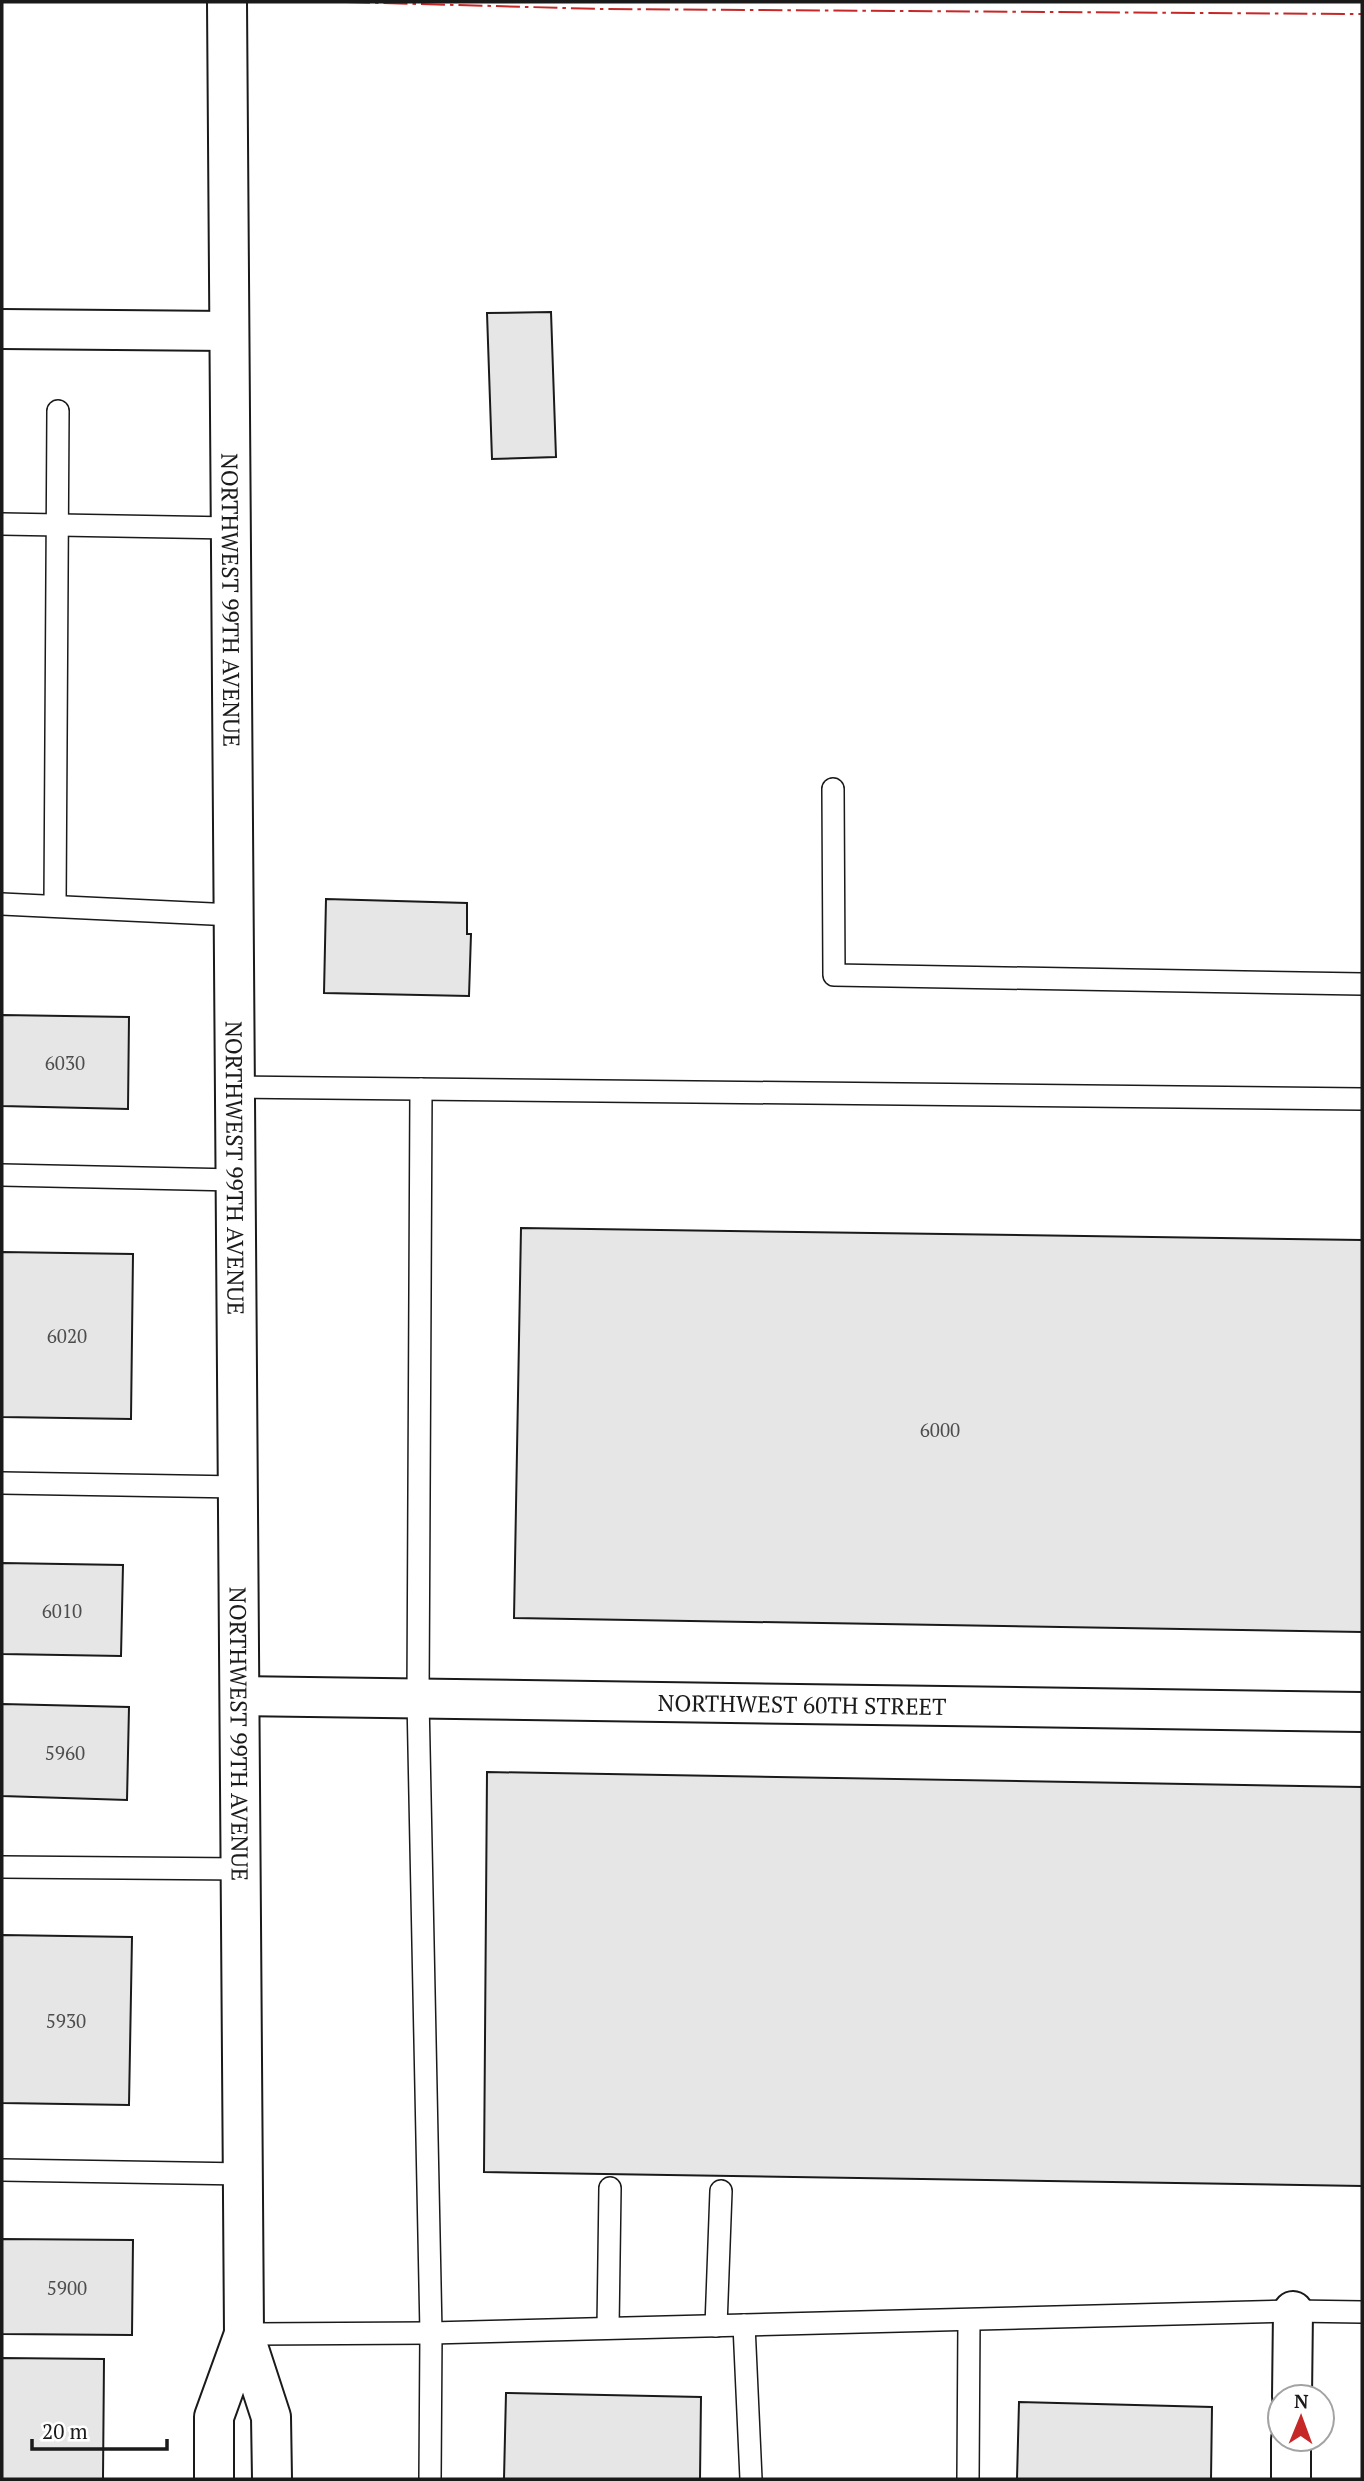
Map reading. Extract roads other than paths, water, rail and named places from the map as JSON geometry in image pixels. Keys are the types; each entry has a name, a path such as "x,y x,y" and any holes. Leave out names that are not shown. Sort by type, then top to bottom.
{"street":[{"name":"NORTHWEST 99TH AVENUE","path":"227,2 244,2334 271,2417 272,2479"},
{"path":"2,329 229,331"},
{"name":"NORTHWEST 60TH STREET","path":"240,1696 1362,1713"},
{"path":"1292,2383 1293,2311"},
{"name":"NORTHWEST 99TH AVENUE","path":"214,2479 214,2417 244,2334"},
{"path":"1291,2453 1291,2479"}],"lane":[{"path":"55,905 58,411"},
{"path":"2,524 231,528"},
{"path":"833,789 834,975 1362,984"},
{"path":"2,904 233,915"},
{"path":"235,1087 1362,1099"},
{"path":"421,1089 418,1699 431,2333 430,2479"},
{"path":"2,1175 235,1180"},
{"path":"2,1483 238,1487"},
{"path":"2,1867 242,1869"},
{"path":"2,2170 244,2174"},
{"path":"608,2328 610,2188"},
{"path":"716,2326 721,2191"},
{"path":"244,2334 431,2333 1293,2311 1362,2312"},
{"path":"968,2479 969,2320"},
{"path":"744,2325 751,2479"}]}
